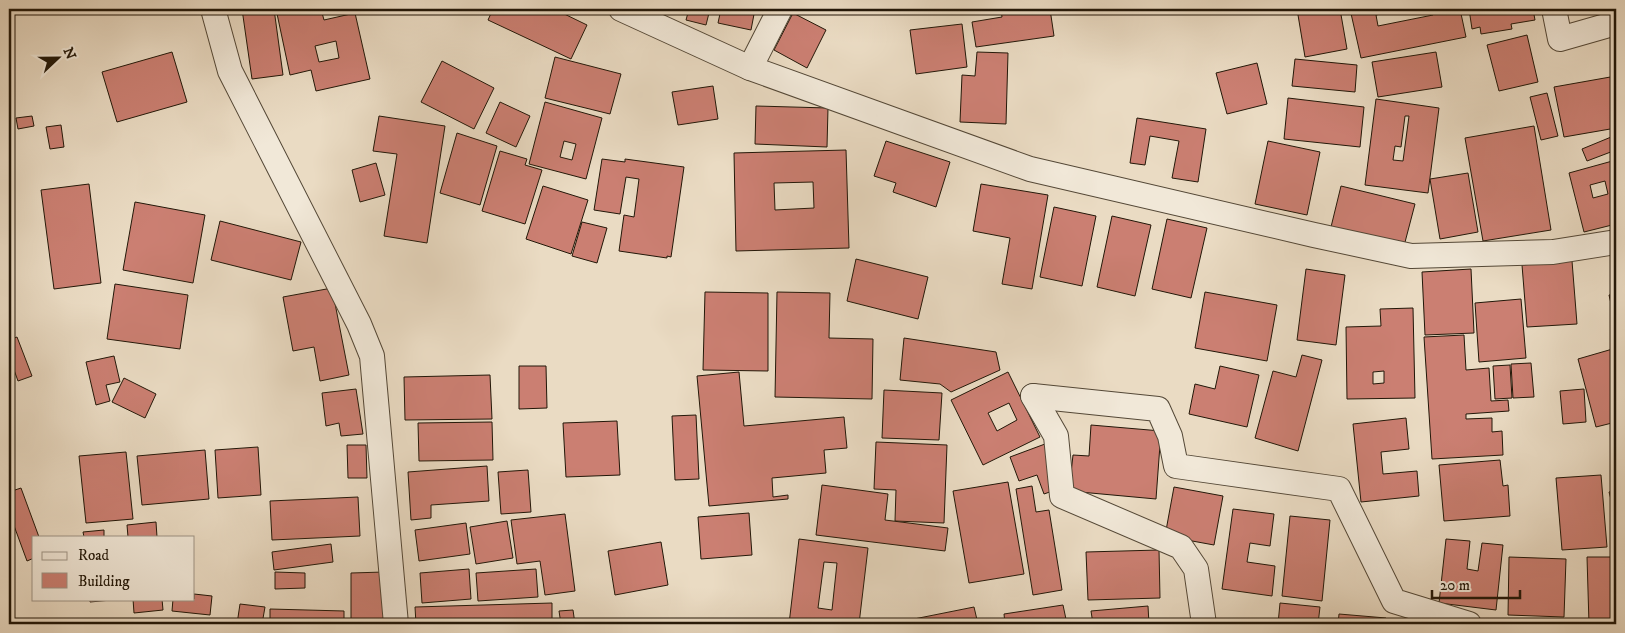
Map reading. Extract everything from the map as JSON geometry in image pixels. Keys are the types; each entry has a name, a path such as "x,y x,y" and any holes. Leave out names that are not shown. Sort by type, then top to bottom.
{"street":[{"path":"214,9 230,71 359,324 372,356 396,624"},
{"path":"621,9 750,68 1030,168 1305,233 1411,256 1553,252 1616,242"},
{"path":"750,68 780,9"},
{"path":"1554,9 1560,38 1616,23"},
{"path":"1204,624 1196,568 1181,547 1062,496 1056,436 1034,396 1158,409 1170,436 1176,466 1339,489 1394,601 1469,624"}],"building":[{"path":"242,9 274,9 283,75 252,79"},
{"path":"276,9 321,9 324,20 355,13 370,79 316,91 311,70 290,75","holes":["336,41 339,58 319,62 315,46"]},
{"path":"493,9 554,9 587,25 571,59 488,20"},
{"path":"689,9 710,9 706,25 686,20"},
{"path":"721,9 755,9 751,30 718,23"},
{"path":"1001,9 1050,9 1054,36 976,47 972,22 1002,17"},
{"path":"1297,9 1340,9 1347,49 1305,57"},
{"path":"1350,9 1405,9 1376,15 1378,26 1433,15 1432,9 1460,9 1466,37 1361,58"},
{"path":"1469,9 1533,9 1535,20 1511,24 1512,29 1481,34 1480,27 1472,29"},
{"path":"793,13 826,30 807,68 774,50"},
{"path":"962,24 967,67 916,74 910,30"},
{"path":"1527,35 1538,82 1499,91 1487,45"},
{"path":"172,52 187,102 117,122 102,72"},
{"path":"977,52 1008,53 1006,124 960,122 962,75 975,76"},
{"path":"1436,52 1442,87 1378,97 1372,62"},
{"path":"555,57 621,74 610,114 545,98"},
{"path":"1295,59 1357,65 1355,92 1292,86"},
{"path":"442,61 494,88 474,129 421,102"},
{"path":"1257,63 1267,104 1227,114 1216,73"},
{"path":"1616,76 1616,128 1564,137 1554,87"},
{"path":"713,86 718,119 678,125 672,92"},
{"path":"1547,93 1558,136 1541,140 1530,97"},
{"path":"1288,98 1364,107 1360,147 1284,139"},
{"path":"1376,99 1439,108 1428,193 1365,185","holes":["1405,116 1409,116 1403,161 1393,160 1395,146 1401,147"]},
{"path":"500,102 530,116 516,147 486,133"},
{"path":"545,102 602,118 586,179 529,164","holes":["564,141 576,144 572,160 560,157"]},
{"path":"756,106 828,108 827,147 755,144"},
{"path":"32,116 34,126 18,129 16,118"},
{"path":"379,116 445,126 427,243 384,236 397,154 373,151"},
{"path":"1137,118 1206,129 1198,182 1172,178 1179,141 1150,136 1145,165 1130,163"},
{"path":"61,125 64,147 50,149 46,127"},
{"path":"1534,126 1551,230 1483,241 1465,138"},
{"path":"457,133 497,146 480,205 440,193"},
{"path":"1616,135 1616,150 1587,161 1582,149"},
{"path":"886,141 950,162 936,207 893,192 896,183 874,176"},
{"path":"1268,141 1320,152 1307,215 1255,204"},
{"path":"846,150 849,248 736,251 734,153","holes":["813,182 814,208 775,210 774,183"]},
{"path":"500,151 527,159 525,165 542,170 525,224 482,211"},
{"path":"602,159 625,162 625,159 684,167 671,257 619,251 624,215 634,217 639,179 626,177 620,214 594,210"},
{"path":"1616,160 1616,224 1584,232 1569,173","holes":["1605,181 1608,194 1593,198 1590,185"]},
{"path":"376,163 385,195 360,202 352,170"},
{"path":"1468,173 1478,232 1440,239 1430,179"},
{"path":"89,184 101,283 54,289 41,190"},
{"path":"981,184 1048,195 1032,289 1002,284 1010,238 973,231"},
{"path":"543,186 588,200 571,254 526,239"},
{"path":"1341,186 1415,204 1404,246 1331,227"},
{"path":"135,202 205,215 193,283 123,270"},
{"path":"1054,207 1096,216 1082,286 1040,277"},
{"path":"1112,216 1151,225 1135,296 1097,287"},
{"path":"1167,219 1207,228 1191,298 1152,289"},
{"path":"220,221 301,242 291,280 211,260"},
{"path":"582,222 607,228 597,263 572,256"},
{"path":"856,259 928,277 918,319 847,301"},
{"path":"1572,261 1577,324 1527,327 1522,265"},
{"path":"1306,269 1345,275 1336,345 1297,340"},
{"path":"1471,269 1474,333 1425,335 1422,272"},
{"path":"115,284 188,295 180,349 107,339"},
{"path":"332,288 349,375 320,381 314,347 293,351 283,297"},
{"path":"705,292 768,293 768,371 703,370"},
{"path":"777,292 830,293 829,338 873,339 872,399 775,397"},
{"path":"1205,292 1277,305 1267,361 1195,348"},
{"path":"1616,294 1616,325 1609,295"},
{"path":"1521,299 1526,358 1479,362 1475,303"},
{"path":"1413,308 1415,398 1347,399 1346,327 1381,326 1380,309","holes":["1384,371 1384,383 1373,384 1373,372"]},
{"path":"1464,335 1466,370 1489,368 1491,401 1508,400 1509,411 1466,414 1466,419 1492,418 1492,432 1502,431 1503,455 1432,459 1424,337"},
{"path":"17,337 32,376 18,381 9,356 9,340"},
{"path":"904,338 996,352 1000,370 951,392 940,384 900,380"},
{"path":"1616,348 1616,422 1596,427 1578,359"},
{"path":"1302,355 1322,360 1298,451 1255,438 1273,371 1296,377"},
{"path":"114,356 120,382 106,385 110,401 96,405 86,362"},
{"path":"1531,363 1534,397 1513,398 1511,364"},
{"path":"1510,365 1512,398 1495,399 1493,366"},
{"path":"519,366 546,366 547,408 519,409"},
{"path":"1220,366 1259,375 1247,427 1189,414 1195,384 1215,389"},
{"path":"739,372 744,426 844,417 847,448 824,450 826,473 772,478 773,497 788,495 788,499 709,506 697,376"},
{"path":"1008,372 1040,437 983,465 951,400","holes":["1009,403 1017,420 997,431 988,413"]},
{"path":"490,375 492,419 405,420 404,377"},
{"path":"124,378 156,394 145,418 112,402"},
{"path":"356,389 363,434 341,436 339,423 326,426 322,393"},
{"path":"1584,389 1586,422 1563,424 1560,391"},
{"path":"884,390 942,393 939,440 882,438"},
{"path":"696,415 699,479 675,480 672,416"},
{"path":"1406,418 1409,449 1381,452 1383,474 1417,471 1419,496 1361,502 1353,424"},
{"path":"617,421 620,475 566,477 563,423"},
{"path":"492,422 493,460 419,461 418,423"},
{"path":"1091,425 1161,431 1156,499 1069,491 1073,455 1089,456"},
{"path":"876,442 947,445 944,523 895,521 896,490 874,489"},
{"path":"1045,444 1061,488 1044,494 1037,475 1019,481 1010,457"},
{"path":"347,445 366,445 367,478 348,478"},
{"path":"1616,446 1616,462 1611,447"},
{"path":"258,447 261,495 218,498 215,450"},
{"path":"205,450 209,499 142,505 137,456"},
{"path":"126,452 133,519 86,523 79,456"},
{"path":"1500,460 1503,486 1508,485 1510,516 1444,521 1439,465"},
{"path":"487,466 489,501 431,505 431,518 411,520 408,472"},
{"path":"528,470 531,512 501,514 498,472"},
{"path":"1601,475 1607,547 1562,550 1556,478"},
{"path":"1008,482 1024,574 969,583 953,491"},
{"path":"822,485 888,494 885,520 948,528 945,551 816,535"},
{"path":"1032,486 1036,512 1049,510 1062,590 1033,595 1016,489"},
{"path":"1174,487 1223,496 1214,545 1165,536"},
{"path":"21,488 39,536 32,536 32,559 27,561 13,523 9,525 9,492"},
{"path":"1616,490 1616,518 1609,492"},
{"path":"358,497 360,536 272,540 270,501"},
{"path":"1233,509 1274,514 1270,546 1250,543 1247,562 1275,566 1272,596 1222,589"},
{"path":"749,513 752,555 701,559 698,517"},
{"path":"565,514 575,591 545,595 540,561 517,564 511,520"},
{"path":"1290,516 1330,520 1322,601 1282,596"},
{"path":"507,521 513,558 476,564 470,527"},
{"path":"156,522 157,536 128,536 127,525"},
{"path":"466,523 470,554 419,561 415,530"},
{"path":"104,530 104,536 84,536 83,532"},
{"path":"799,539 868,548 859,624 789,624","holes":["824,562 837,563 832,610 818,608"]},
{"path":"1446,539 1470,541 1467,569 1478,571 1482,543 1503,545 1496,610 1439,603"},
{"path":"661,542 668,585 615,595 608,551"},
{"path":"331,544 333,562 274,570 272,552"},
{"path":"1159,550 1160,598 1088,600 1086,552"},
{"path":"1509,557 1566,559 1564,617 1508,615"},
{"path":"1587,557 1616,557 1616,624 1589,624"},
{"path":"9,564 13,585 9,584"},
{"path":"469,569 471,599 422,603 420,573"},
{"path":"536,569 538,597 478,601 476,573"},
{"path":"275,572 305,573 305,588 275,589"},
{"path":"384,572 385,624 351,624 351,573"},
{"path":"195,594 212,596 210,615 172,611 173,600 195,600"},
{"path":"90,600 111,600 90,602"},
{"path":"133,600 162,600 163,610 134,613"},
{"path":"552,603 552,624 416,624 415,607"},
{"path":"1280,603 1320,607 1318,624 1278,624"},
{"path":"240,604 265,607 262,624 237,624"},
{"path":"1063,605 1067,624 1005,624 1004,614"},
{"path":"1148,606 1149,624 1093,624 1091,611"},
{"path":"974,607 978,624 894,623"},
{"path":"270,609 344,611 344,624 270,624"},
{"path":"573,610 575,624 561,624 559,611"},
{"path":"1339,614 1386,618 1386,624 1338,624"},
{"path":"751,619 777,620 777,624 751,624"}]}
